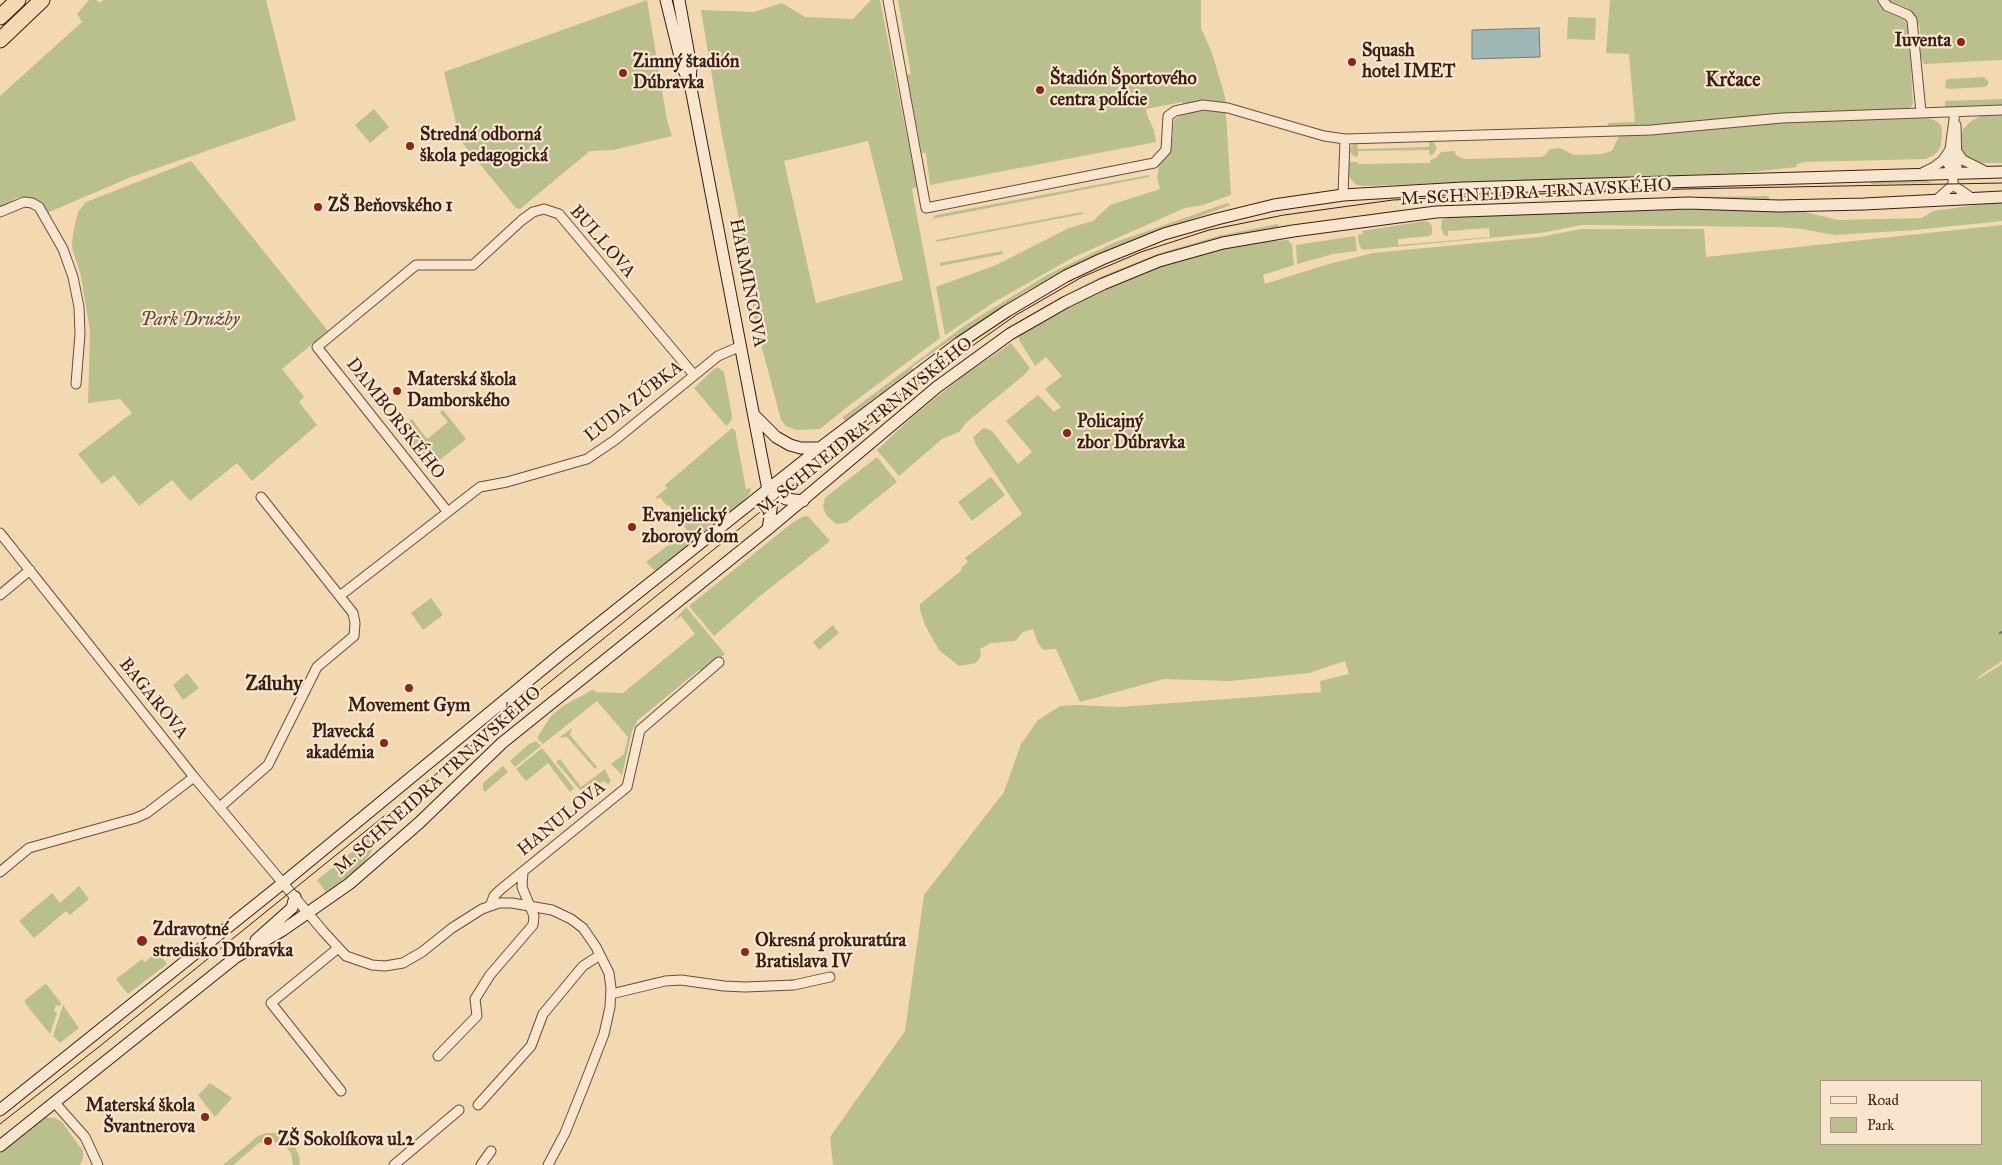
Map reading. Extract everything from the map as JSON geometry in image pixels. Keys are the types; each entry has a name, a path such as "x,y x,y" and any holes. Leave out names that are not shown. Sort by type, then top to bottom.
{"highway":[{"path":"0,17 18,0"},
{"path":"0,40 42,0"}],"main road":[{"name":"HARMINCOVA","path":"666,0 683,69 690,83"},
{"name":"HARMINCOVA","path":"679,0 691,67 690,83 772,503 768,529"},
{"name":"M. SCHNEIDRA TRNAVSKÉHO","path":"0,1110 283,883 499,707 562,653 820,448 959,343 1027,298 1066,276 1132,246 1191,226 1274,205 1343,195 1472,188 1920,174 1953,179 2002,172"},
{"name":"M. SCHNEIDRA TRNAVSKÉHO","path":"0,1146 236,958 308,913 368,869 502,743 803,501 917,403 1010,334 1066,302 1118,277 1159,261 1198,249 1267,235 1436,212 1673,204 1794,206 2002,197"},
{"path":"755,416 776,437 790,446 820,448"},
{"path":"768,490 786,499 803,501"},
{"path":"236,958 292,908 295,898"}],"street":[{"path":"888,0 926,208 1154,163 1166,150 1168,116 1175,111 1203,105 1228,108 1324,136 1344,139 1651,130 1782,118 2002,110"},
{"path":"1883,0 1887,6 1908,15 1912,20 1921,112"},
{"path":"1934,201 1953,179 1957,168 1953,152 1955,112"},
{"path":"1343,195 1344,139"},
{"path":"1953,152 1987,173"},
{"path":"1920,174 1953,152"},
{"path":"1953,179 1973,199"},
{"path":"0,212 24,202 32,203 39,207 63,249 73,277 77,299 80,334 76,384"},
{"name":"BULLOVA","path":"317,347 416,265 473,265 522,220 533,212 544,209 559,214 694,374"},
{"name":"ĽUDA ZÚBKA","path":"340,595 480,487 507,482 587,459 615,440 718,356 741,346"},
{"name":"DAMBORSKÉHO","path":"317,347 447,511"},
{"path":"220,807 268,765 317,667 354,636 355,623 353,613 261,497"},
{"name":"BAGAROVA","path":"0,533 194,777 295,898"},
{"path":"0,595 30,570"},
{"name":"HANULOVA","path":"490,906 494,896 627,787 640,730 719,662"},
{"path":"0,872 29,848 136,818 147,813 194,777"},
{"path":"438,1056 477,1016 475,999 490,975 533,925 534,916 522,887 523,872"},
{"name":"HANULOVA","path":"295,898 338,949 350,958 365,964 379,966 402,963 422,952 452,928 490,906 512,903 552,910 571,920 587,934 610,978 609,1013 600,1042 565,1133 548,1165"},
{"path":"338,949 271,1003 341,1091"},
{"path":"478,1105 531,1046 543,1014 583,966 600,956"},
{"path":"611,994 665,981 680,980 724,986 794,985 830,977"},
{"path":"55,1103 84,1137 96,1164"},
{"path":"394,1165 459,1110"},
{"path":"481,1165 491,1151"}],"green space":[{"path":"89,0 96,0 100,3 103,0 266,0 296,120 131,177 47,213 41,203 28,197 16,198 0,207 0,96 82,22 77,14"},
{"path":"647,0 667,120 672,136 613,150 590,151 520,209 516,208 460,140 444,72"},
{"path":"871,0 880,0 917,187 912,189 940,338 820,429 796,430 786,426 781,420 752,310 755,296 722,136 701,10 754,12 782,3 805,17 853,19","holes":["868,141 903,280 816,303 784,161"]},
{"name":"Štadión Športového centra polície","path":"898,0 1201,0 1201,28 1212,53 1225,97 1231,195 1203,205 1185,208 1074,257 996,301 945,335 936,287 996,265 1069,228 1093,221 1110,205 1160,189 1157,178 1159,166 1171,149 1174,120 1185,111 1182,102 1146,109 1154,130 1156,142 930,185 926,153 922,153 907,75 911,74"},
{"path":"1610,0 2002,0 2002,60 1924,64 1921,57 1920,28 1915,16 1907,8 1888,1 1877,1 1884,11 1903,19 1908,25 1913,104 1909,109 1609,127 1608,123 1635,122 1629,54 1606,53"},
{"path":"1568,17 1596,18 1595,40 1567,39"},
{"path":"1984,77 1989,82 1984,87 1948,89 1945,87 1946,80 1949,79"},
{"path":"2002,99 2002,105 1945,108 1945,101"},
{"path":"374,109 389,127 370,143 355,125"},
{"path":"2002,114 2002,163 1981,163 1969,158 1962,151 1960,140 1963,129 1970,122 1983,115"},
{"path":"1922,116 1936,121 1941,125 1942,131 1941,145 1938,151 1926,159 1805,162 1797,164 1797,167 1741,173 1362,186 1355,184 1350,178 1348,171 1348,162 1358,162 1358,164 1430,163 1430,160 1436,158 1441,152 1454,151 1457,156 1464,159 1541,157 1550,149 1560,148 1574,155 1602,154 1612,151 1619,136 1681,133 1773,122"},
{"path":"1429,141 1434,143 1437,148 1430,156 1429,150 1358,151 1358,157 1353,156 1350,151 1352,145 1357,143 1358,149 1429,147"},
{"name":"Park Družby","path":"191,161 328,331 282,369 304,397 299,402 317,425 252,481 237,463 190,501 172,480 139,506 114,475 102,484 78,454 132,413 120,399 88,403 90,331 81,276 72,248 73,233 78,212 86,202"},
{"path":"1149,175 1149,177 932,219 936,215"},
{"path":"1924,180 1933,183 1871,184 1871,181"},
{"path":"1769,196 1769,200 1694,198 1694,197"},
{"path":"1227,203 1231,205 1131,241 1049,279 1020,295 912,367 913,369 846,420 843,419 843,417 964,326 1047,275 1113,243"},
{"path":"2002,203 2002,221 1915,230 1834,235 1778,227 1582,225 1541,233 1362,250 1359,245 1358,235 1363,234 1362,231 1425,221 1429,222 1432,227 1430,236 1398,239 1398,245 1490,237 1489,228 1448,231 1448,236 1444,235 1441,228 1442,220 1454,216 1702,209 1805,212 1838,220 1922,218 1933,211"},
{"path":"1082,212 1083,214 936,242 936,240"},
{"path":"1278,224 1279,228 1192,245 1160,255 1057,299 1100,277 1160,253 1222,235"},
{"path":"2002,225 2002,661 1975,681 2002,664 2002,1165 833,1165 830,1137 905,1031 924,895 1004,792 1021,744 1038,720 1060,706 1119,707 1321,692 1320,681 1349,674 1345,661 1309,673 1230,681 1164,679 1080,702 1056,649 1043,650 1038,643 1033,629 1023,632 1015,641 991,643 980,649 981,656 976,663 959,666 939,650 925,625 920,604 962,570 961,568 968,562 965,558 1022,514 976,445 973,437 984,428 992,431 1018,464 1032,452 1006,421 1038,395 1054,412 1061,407 1045,389 1062,376 1046,357 1035,366 1019,340 1019,336 1082,301 1142,273 1174,261 1252,243 1288,240 1292,245 1294,265 1263,275 1265,284 1325,265 1373,253 1540,237 1581,229 1704,229 1706,257"},
{"path":"1355,236 1357,251 1333,254 1297,264 1296,245"},
{"path":"1002,251 1003,254 940,266 940,263"},
{"path":"1011,343 1030,368 967,422 959,432 942,439 899,476 877,450 912,417 963,376"},
{"path":"718,367 724,372 732,416 731,421 726,426 694,388"},
{"path":"443,410 466,439 430,468 400,429 412,419 427,439 448,422 440,412"},
{"path":"732,428 735,430 746,489 751,488 750,493 742,503 659,570 654,570 646,562 687,531 669,505 667,506 660,497 657,499 656,497 667,488 665,485"},
{"path":"877,457 897,482 846,523 836,524 826,515 823,507 825,498"},
{"path":"991,477 1005,495 972,521 958,502"},
{"path":"808,516 830,541 760,596 714,636 689,606 792,523"},
{"path":"431,598 443,615 423,630 411,613"},
{"path":"686,607 725,654 704,672 699,670 638,720 632,731 622,775 611,764 624,754 628,737 597,701 543,744 537,738 551,716 563,706 594,689 595,692 623,693 695,634 681,616 672,623"},
{"path":"833,625 839,633 819,650 813,642"},
{"path":"187,673 199,688 183,700 173,685"},
{"path":"572,728 570,735 597,767 595,769 567,737 559,738"},
{"path":"536,741 541,746 515,767 510,761 529,744"},
{"path":"542,748 574,788 570,792 548,763 526,781 516,769"},
{"path":"560,759 581,787 605,769 611,781 608,784 603,781 593,790 587,792 581,791 556,762"},
{"path":"503,766 508,772 485,792 483,783"},
{"path":"393,819 360,869 327,894 317,880"},
{"path":"79,886 89,899 70,915 66,911 34,938 19,921 52,893 60,903"},
{"path":"157,951 167,964 128,994 116,979 142,959 145,962"},
{"path":"45,984 61,1003 60,1006 56,1005 54,1011 57,1013 50,1034 25,1003 25,1000"},
{"path":"63,1005 79,1028 60,1043 53,1036"},
{"path":"210,1083 232,1098 215,1117 198,1095"},
{"path":"45,1117 55,1118 62,1122 83,1151 83,1159 80,1165 0,1165 0,1152"},
{"path":"266,1133 276,1133 286,1137 293,1143 299,1156 300,1165 293,1165 291,1153 286,1147 272,1141 259,1143 233,1165 223,1165 258,1136"}],"water":[{"path":"1539,28 1540,57 1472,59 1472,30"}],"tram line":[{"path":"0,1124 100,1046 917,385 1016,315 1082,277 1141,252 1209,230 1284,215 1393,200 1682,189 2002,183"}],"place":[{"name":"Iuventa","path":"1961,42"},
{"name":"Squash hotel IMET","path":"1352,62"},
{"name":"Zimný štadión Dúbravka","path":"623,73"},
{"name":"Štadión Športového centra polície","path":"1040,90"},
{"name":"Stredná odborná škola pedagogická","path":"410,146"},
{"name":"ZŠ Beňovského 1","path":"318,207"},
{"name":"Materská škola Damborského","path":"397,391"},
{"name":"Policajný zbor Dúbravka","path":"1067,433"},
{"name":"Evanjelický zborový dom","path":"632,527"},
{"name":"Movement Gym","path":"409,688"},
{"name":"Plavecká akadémia","path":"384,743"},
{"name":"Zdravotné stredisko Dúbravka","path":"142,941"},
{"name":"Okresná prokuratúra Bratislava IV","path":"745,952"},
{"name":"Materská škola Švantnerova","path":"205,1117"},
{"name":"ZŠ Sokolíkova ul.2","path":"268,1141"}],"district":[{"name":"Krčace","path":"1733,81"},
{"name":"Záluhy","path":"274,685"}]}
